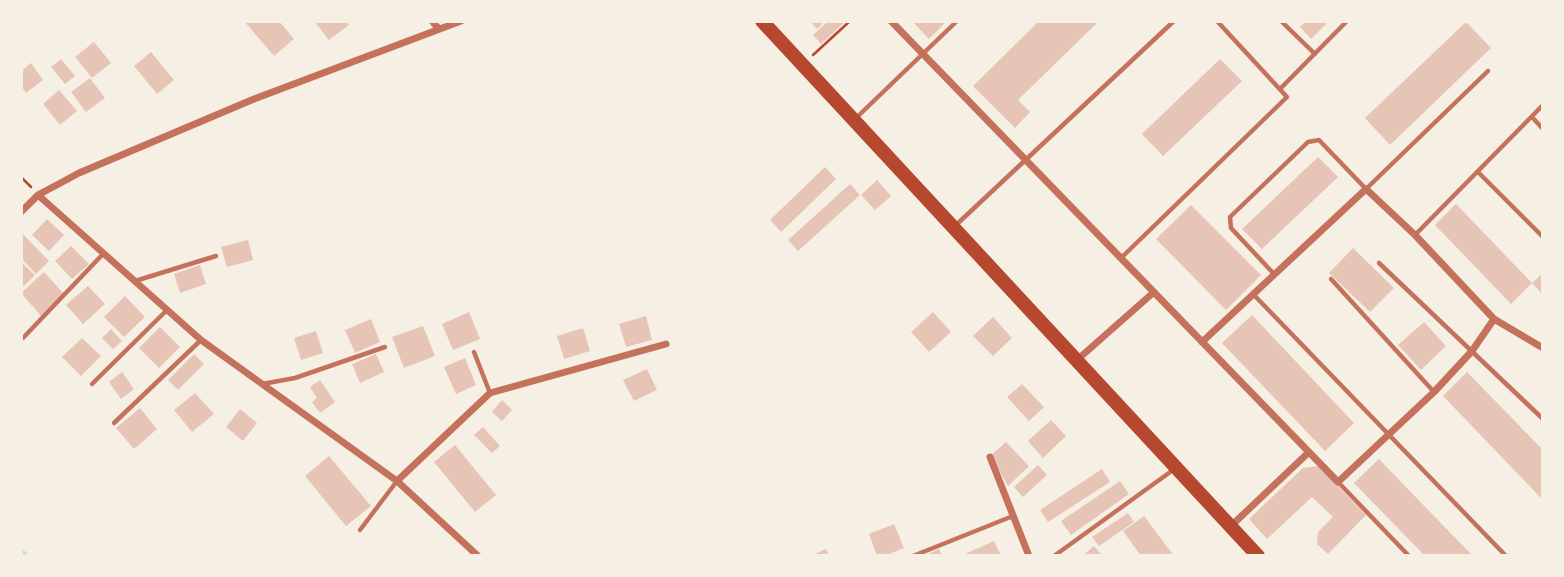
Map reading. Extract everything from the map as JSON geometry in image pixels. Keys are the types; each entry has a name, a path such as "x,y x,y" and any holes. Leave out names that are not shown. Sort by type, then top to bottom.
{"main road":[{"path":"762,21 1258,556"}],"street":[{"path":"432,21 439,29"},
{"path":"21,212 38,195 79,173 254,99 461,21"},
{"path":"891,21 1338,482 1434,391 1472,351 1494,319"},
{"path":"1202,342 1366,189 1415,235 1494,319 1543,348"},
{"path":"38,195 201,340 397,481 478,556"},
{"path":"1077,360 1154,292"},
{"path":"397,481 490,393 666,344"},
{"path":"1230,527 1309,452"},
{"path":"990,457 1029,556"}],"lane":[{"path":"854,119 957,21"},
{"path":"952,228 1174,21"},
{"path":"1121,258 1287,97 1217,21"},
{"path":"1281,21 1314,54"},
{"path":"1280,89 1347,21"},
{"path":"1274,274 1231,228 1230,217 1308,142 1319,141 1366,189 1488,71"},
{"path":"1415,235 1543,105"},
{"path":"1532,117 1543,129"},
{"path":"1478,172 1543,237"},
{"path":"23,338 104,253"},
{"path":"135,281 216,256"},
{"path":"1379,263 1543,419"},
{"path":"1331,279 1434,391"},
{"path":"1253,293 1506,556"},
{"path":"92,384 167,310"},
{"path":"114,422 201,340"},
{"path":"259,384 295,378 385,347"},
{"path":"474,352 490,393"},
{"path":"1054,556 1177,468"},
{"path":"360,530 397,481"},
{"path":"1338,482 1409,556"},
{"path":"913,556 1013,516"}],"path":[{"path":"803,65 850,21"}],"building":[{"path":"244,21 279,21 294,39 274,56"},
{"path":"314,21 346,21 349,25 329,40"},
{"path":"810,21 825,21 817,29"},
{"path":"828,21 846,21 821,44 813,35"},
{"path":"912,21 947,21 929,39"},
{"path":"1039,21 1099,21 1018,100 1030,112 1015,128 973,86"},
{"path":"1306,21 1329,21 1311,39 1300,27"},
{"path":"1466,22 1491,48 1390,145 1365,118"},
{"path":"94,42 111,63 92,78 75,57"},
{"path":"151,52 174,80 157,94 134,66"},
{"path":"61,59 75,76 65,84 51,67"},
{"path":"1220,59 1242,81 1163,156 1142,134"},
{"path":"31,63 43,80 26,93 21,86 21,71"},
{"path":"90,78 105,98 86,112 71,92"},
{"path":"59,90 77,111 60,125 43,104"},
{"path":"1318,157 1338,177 1262,249 1242,229"},
{"path":"825,167 836,179 781,232 770,220"},
{"path":"877,180 891,196 875,210 861,195"},
{"path":"850,184 860,195 798,251 788,240"},
{"path":"1456,204 1532,283 1511,304 1435,225"},
{"path":"1191,205 1261,275 1226,310 1156,239"},
{"path":"47,219 64,235 49,251 32,235"},
{"path":"22,233 49,261 36,274 21,258"},
{"path":"248,240 253,260 227,267 221,247"},
{"path":"71,246 89,264 72,279 55,261"},
{"path":"1353,248 1394,288 1370,312 1329,273"},
{"path":"22,263 35,275 24,286 21,283"},
{"path":"200,265 206,284 180,293 174,274"},
{"path":"44,272 64,294 41,316 21,293"},
{"path":"1543,273 1543,295 1532,283"},
{"path":"88,286 105,304 83,324 66,305"},
{"path":"125,296 145,317 124,337 104,317"},
{"path":"469,312 480,339 453,350 442,324"},
{"path":"933,312 951,332 929,352 911,332"},
{"path":"1252,315 1354,423 1325,451 1222,343"},
{"path":"646,316 652,340 626,347 619,324"},
{"path":"993,317 1012,338 993,356 973,336"},
{"path":"371,319 380,342 355,353 345,330"},
{"path":"1424,322 1446,346 1421,370 1398,345"},
{"path":"423,326 435,356 404,368 392,337"},
{"path":"160,327 180,347 159,368 139,348"},
{"path":"583,328 590,351 564,359 557,336"},
{"path":"111,329 122,341 113,349 102,338"},
{"path":"316,331 323,353 301,360 294,338"},
{"path":"82,338 101,356 81,376 62,357"},
{"path":"194,354 204,364 178,390 168,380"},
{"path":"376,354 384,372 360,383 352,364"},
{"path":"465,358 476,385 456,394 444,367"},
{"path":"647,369 657,390 634,401 623,380"},
{"path":"122,372 134,389 121,399 109,382"},
{"path":"1467,372 1543,450 1543,500 1443,396"},
{"path":"320,380 335,402 320,413 312,402 317,398 310,387"},
{"path":"1022,384 1044,407 1029,421 1007,397"},
{"path":"195,393 214,414 192,432 174,410"},
{"path":"502,400 512,410 502,421 492,412"},
{"path":"140,408 157,429 134,449 116,428"},
{"path":"240,409 257,423 243,441 226,427"},
{"path":"1051,420 1066,436 1043,458 1028,441"},
{"path":"483,427 500,446 492,453 474,435"},
{"path":"1006,442 1029,466 1008,486 991,455"},
{"path":"455,445 496,495 475,512 434,462"},
{"path":"329,456 371,506 346,526 305,476"},
{"path":"1379,459 1473,556 1425,556 1354,483"},
{"path":"1038,465 1047,475 1023,497 1014,487"},
{"path":"1318,466 1366,515 1328,554 1317,544 1318,532 1333,517 1312,497 1267,539 1249,519 1303,468"},
{"path":"1102,469 1110,482 1048,522 1040,510"},
{"path":"1120,481 1129,494 1071,535 1061,521"},
{"path":"1128,513 1134,522 1099,546 1092,537"},
{"path":"1144,516 1174,556 1141,556 1123,531"},
{"path":"894,524 904,548 885,556 877,556 869,534"},
{"path":"994,541 1001,556 965,554"},
{"path":"1094,546 1103,556 1082,556"},
{"path":"826,549 829,556 810,556"},
{"path":"939,549 942,556 924,556"}],"waterway":[{"path":"21,551 27,556"}]}
